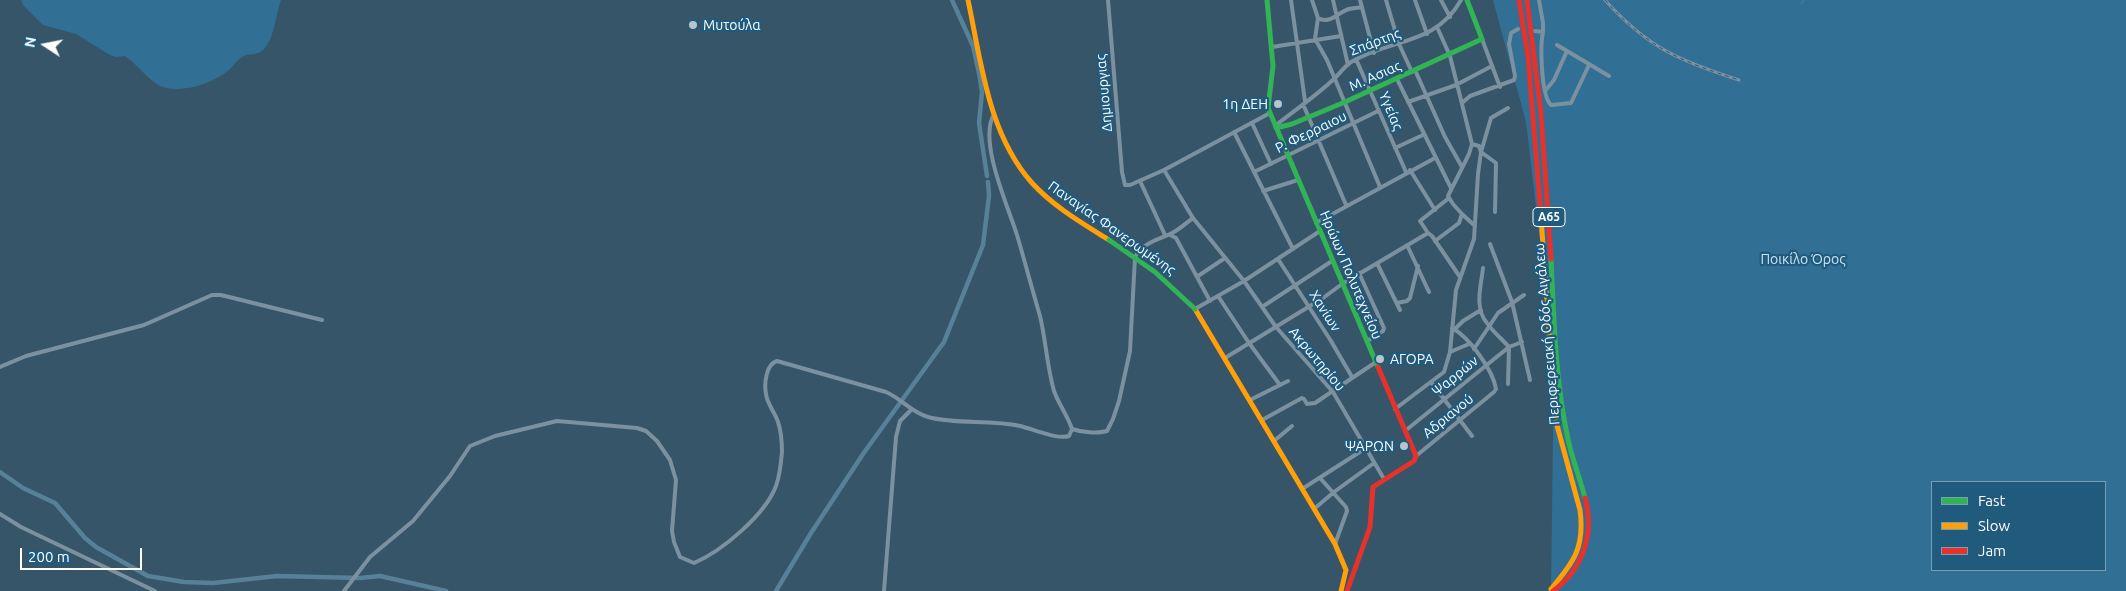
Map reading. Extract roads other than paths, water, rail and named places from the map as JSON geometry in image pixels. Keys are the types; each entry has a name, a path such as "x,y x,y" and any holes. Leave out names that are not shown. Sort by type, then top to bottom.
{"main road":[{"name":"Παναγίας Φανερωμένης","path":"968,0 994,114 1013,158 1026,177 1051,202 1155,270 1177,289 1196,310 1335,544 1346,570 1340,591"},
{"name":"Ηρώων Πολυτεχνείου","path":"1267,0 1273,66 1268,108 1416,456"},
{"path":"1467,0 1482,39"},
{"name":"Περιφερειακή Οδός Αιγάλεω","path":"1519,0 1528,56 1535,129 1555,418 1565,461 1580,510 1582,524 1579,546 1572,563 1551,591"},
{"name":"Περιφερειακή Οδός Αιγάλεω","path":"1527,0 1534,44 1541,119 1562,398 1571,453 1589,517 1587,542 1577,568 1566,581 1551,591"},
{"name":"Μ. Ασιας","path":"1276,127 1310,118 1450,56 1482,39"},
{"path":"1347,591 1370,527 1373,487 1414,461 1416,456"}],"street":[{"name":"Δημιουργιας","path":"1108,0 1123,184 1127,186 1140,181"},
{"path":"1291,0 1304,103 1346,205"},
{"path":"1312,0 1318,18 1314,35 1345,102 1380,187"},
{"path":"1333,0 1348,64"},
{"path":"1360,0 1374,53"},
{"path":"1386,0 1398,44 1428,96 1445,137 1462,167"},
{"path":"1416,0 1427,34"},
{"path":"1440,0 1450,17"},
{"name":"Σπάρτης","path":"1276,127 1348,64 1356,59 1427,34 1450,17 1461,0"},
{"path":"1538,0 1543,23 1541,42 1545,91 1547,100 1551,105 1571,103 1590,65"},
{"path":"1318,18 1329,20 1347,10 1362,7"},
{"path":"1437,27 1450,56 1462,103 1462,112 1472,144 1451,188 1449,198 1420,221 1460,277"},
{"path":"1462,103 1470,96 1500,87 1515,78 1509,39 1513,30 1518,28"},
{"path":"1535,31 1543,32"},
{"path":"1272,47 1341,36"},
{"path":"1482,39 1500,87"},
{"path":"1557,44 1608,76"},
{"path":"1545,91 1554,80 1567,51"},
{"name":"Υγείας","path":"1356,59 1395,148 1408,171 1435,210"},
{"path":"1408,102 1456,85 1492,66"},
{"path":"1397,79 1423,135 1451,188"},
{"path":"1395,409 1444,372 1454,328 1456,290 1473,244 1482,152 1491,118 1508,108"},
{"name":"Ρ. Φερραιου","path":"1254,172 1378,111"},
{"path":"994,114 989,128 1001,195 1016,232 1040,318 1053,387 1058,403 1072,429 1080,432 1100,432 1107,430 1110,425 1119,401 1131,340 1135,257 1140,249 1167,235 1193,218"},
{"path":"1210,301 1176,238 1167,235 1140,181 1270,114"},
{"path":"1252,123 1271,164"},
{"path":"1234,132 1293,249"},
{"path":"1395,148 1423,135"},
{"path":"1472,144 1479,146 1482,152 1494,161 1497,166 1495,212"},
{"path":"1316,223 1408,171 1435,158"},
{"name":"Ακρωτηρίου","path":"1164,170 1193,218 1244,281 1276,327 1332,392 1384,479"},
{"path":"1263,191 1298,180"},
{"path":"1449,198 1475,226"},
{"path":"1435,241 1459,223 1462,214"},
{"path":"1196,310 1320,232"},
{"path":"1225,358 1309,307 1342,284 1428,233"},
{"path":"1490,244 1512,302 1530,380"},
{"path":"1407,245 1429,292"},
{"path":"1198,276 1225,258"},
{"name":"Χανίων","path":"1278,259 1352,377"},
{"path":"1262,306 1332,261"},
{"path":"1377,263 1400,310"},
{"path":"1397,304 1407,302 1410,298 1418,266"},
{"path":"1483,268 1480,310 1490,327 1509,347 1508,384"},
{"path":"1360,273 1384,329 1367,341"},
{"path":"0,367 26,356 144,325 212,295 219,295 322,320"},
{"path":"1474,349 1498,313 1524,295"},
{"path":"1218,296 1280,385"},
{"path":"1454,328 1480,310"},
{"path":"1454,328 1470,344 1486,366"},
{"name":"Ψαρρών","path":"1405,431 1509,347 1522,342"},
{"path":"1450,352 1470,344"},
{"path":"344,591 370,557 413,520 450,476 470,446 495,436 557,421 637,428 646,431 657,441 670,460 676,480 672,531 680,558 694,563 716,552 762,508 776,486 781,465 782,445 778,423 766,394 769,368 774,361 781,361 832,375 886,392 900,398 911,410 928,417 1018,425 1060,437 1069,436 1072,429"},
{"path":"1262,420 1302,398 1307,404 1313,404 1376,362"},
{"name":"Αδριανού","path":"1416,456 1494,392 1495,385 1486,366"},
{"path":"1250,400 1288,381"},
{"path":"1431,382 1472,436"},
{"path":"884,591 896,437 900,421 911,410"},
{"path":"1274,441 1292,426"},
{"path":"1302,489 1366,448"},
{"path":"1314,509 1374,463"},
{"path":"1320,478 1344,504 1347,511 1335,544"},
{"path":"0,514 21,527 155,591"}],"waterway":[{"path":"952,0 973,46 979,73 982,92 979,123 987,176"},
{"path":"1801,4 1804,0"},
{"path":"776,591 811,533 863,454 944,342 983,245 989,196 988,182"},
{"path":"0,472 23,488 55,503 85,538 96,547 148,576 184,582 213,583 277,576 360,578 380,576 446,591"}],"railway":[{"path":"1605,0 1636,30 1666,51 1699,66 1739,80"}],"place":[{"name":"Μυτούλα","path":"693,25"},
{"name":"1η ΔΕΗ","path":"1278,104"},
{"name":"ΑΓΟΡΑ","path":"1380,359"},
{"name":"ΨΑΡΩΝ","path":"1404,446"}],"park label":[{"name":"Ποικίλο Όρος","path":"1803,259"}]}
